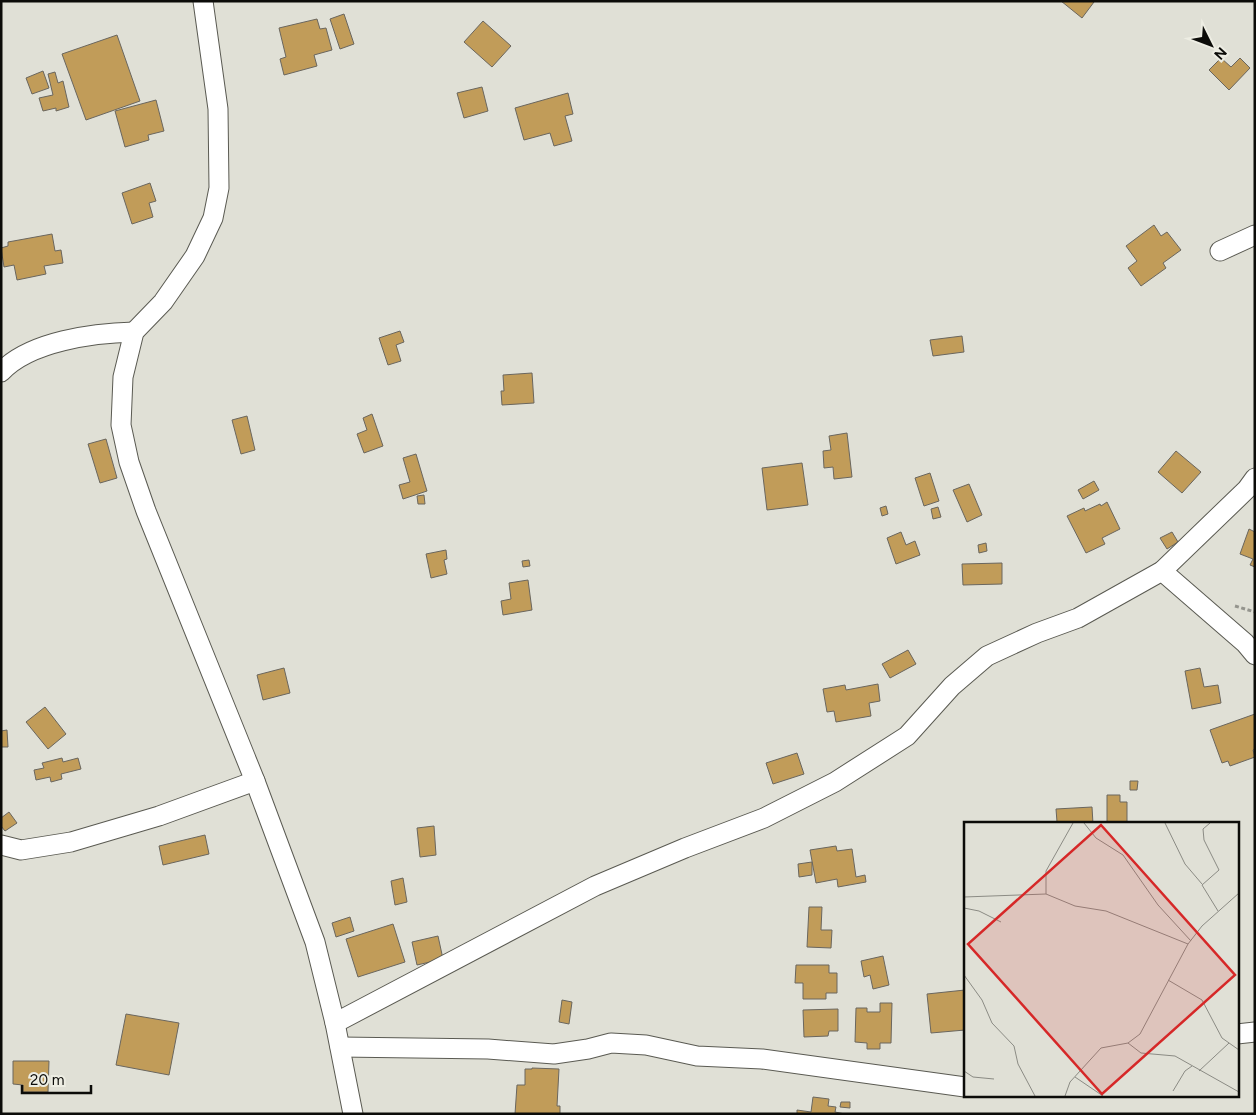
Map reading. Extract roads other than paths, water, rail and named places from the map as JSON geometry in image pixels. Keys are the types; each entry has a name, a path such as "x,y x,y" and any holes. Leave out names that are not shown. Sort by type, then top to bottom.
{"street":[{"path":"204,1 218,109 219,188 213,218 194,256 164,302 134,332 123,377 121,424 129,462 146,511 254,781 315,942 335,1023 353,1114"},
{"path":"1220,251 1255,235"},
{"path":"1,372 32,350 100,333 134,332"},
{"path":"335,1023 595,886 685,848 764,818 835,782 907,736 952,686 987,656 1037,633 1078,618 1162,571 1247,489 1255,478"},
{"path":"1162,571 1246,643 1255,655"},
{"path":"1,845 21,850 71,842 159,816 254,781"},
{"path":"1238,1034 1255,1032"},
{"path":"340,1047 488,1049 554,1054 588,1049 611,1043 646,1045 697,1056 762,1059 964,1087"}]}
